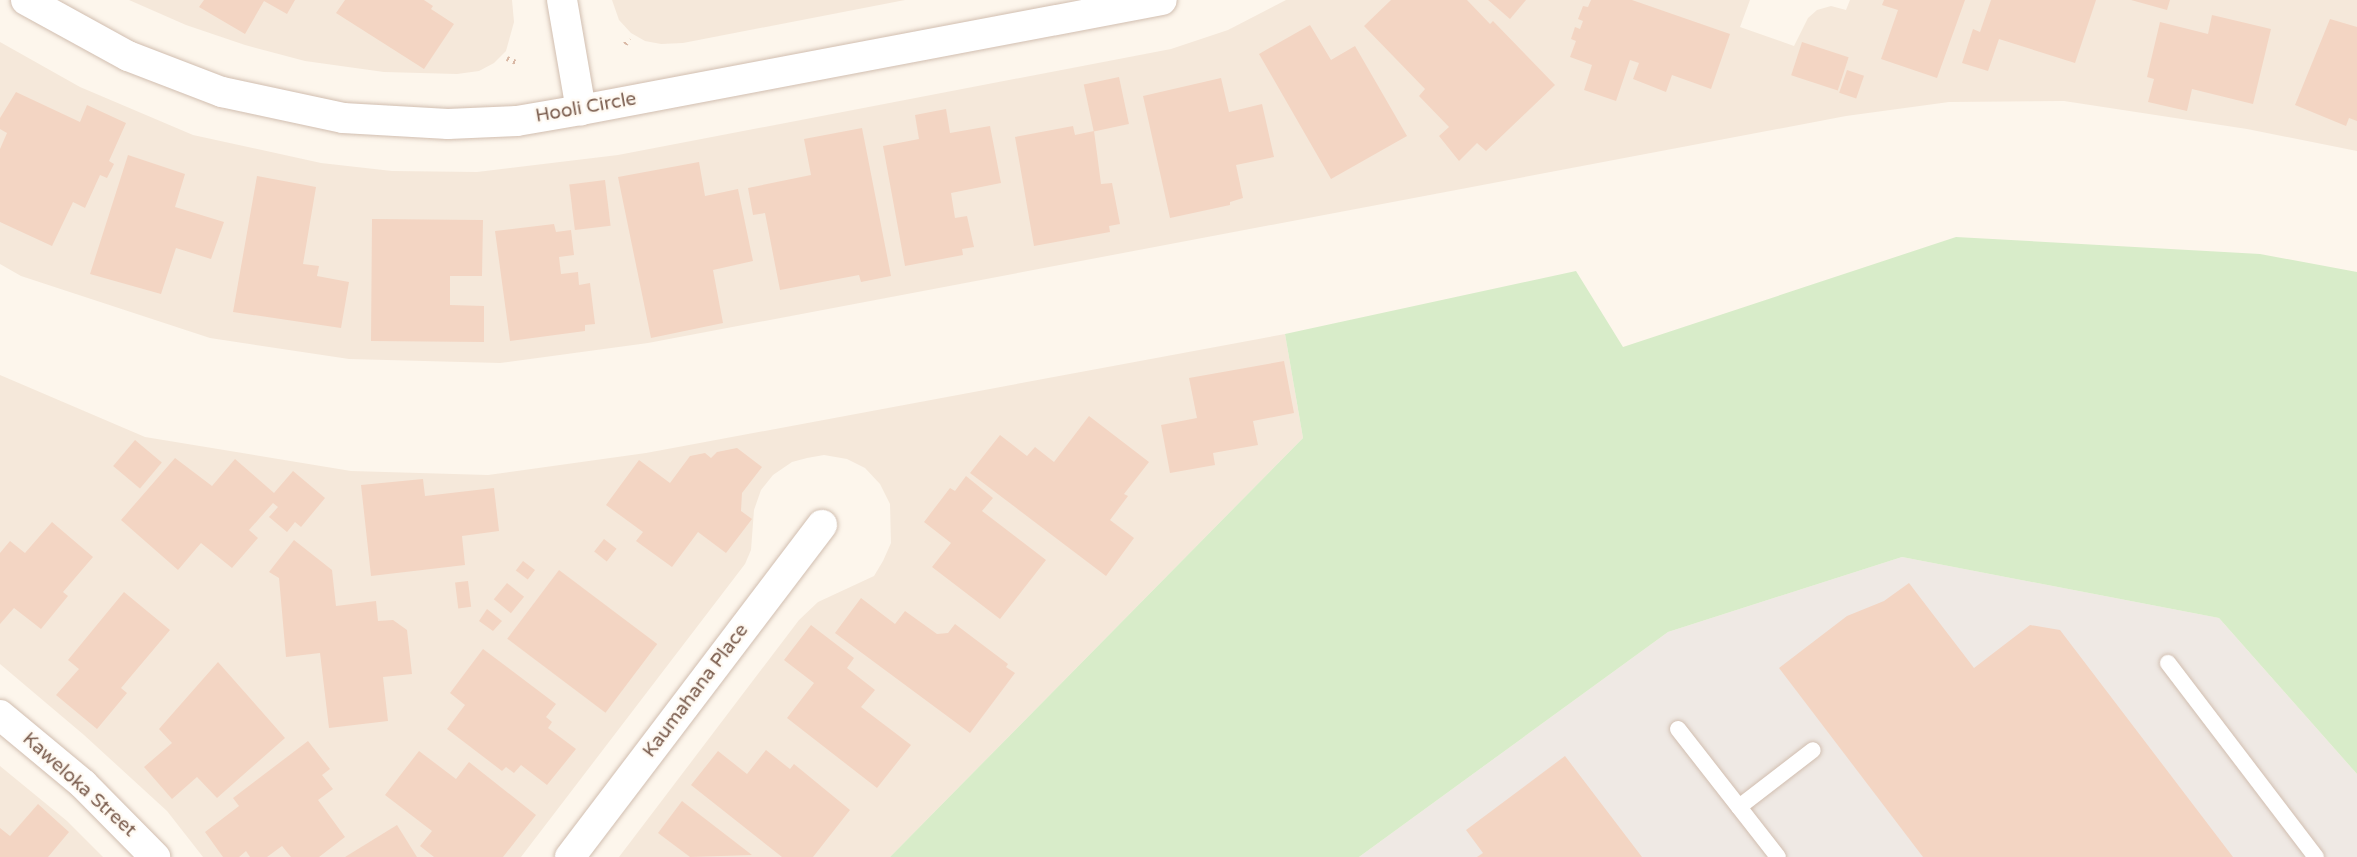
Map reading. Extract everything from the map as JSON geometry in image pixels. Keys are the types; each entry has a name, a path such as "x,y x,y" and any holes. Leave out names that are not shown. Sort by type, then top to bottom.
{"street":[{"name":"Hooli Circle","path":"26,0 90,37 156,68 222,92 295,110 342,118 448,124 517,121 581,110 1162,0"},
{"path":"562,0 581,110"},
{"name":"Kaumahana Place","path":"570,857 822,525"},
{"name":"Kaweloka Street","path":"0,715 83,784 156,857"}],"lane":[{"path":"2168,663 2316,857"},
{"path":"1678,729 1778,857"},
{"path":"1739,807 1813,750"}],"path":[{"path":"625,44 629,38"},
{"path":"507,58 516,62"}],"shaded area":[{"path":"129,0 512,0 514,22 506,51 494,63 479,71 457,74 384,72 305,61 245,45 186,25"},
{"path":"612,0 905,0 683,43 661,44 645,41 631,33 619,20"},
{"path":"1286,0 1750,0 1740,27 1794,46 1808,18 1817,10 1831,6 1846,10 1850,0 2357,0 2357,151 2247,129 2064,101 1949,102 1846,116 648,343 500,363 349,359 210,338 21,276 0,264 0,42 80,87 193,135 321,163 392,171 477,172 618,155 1171,49 1228,30"},
{"path":"1285,334 1303,438 890,857 619,857 799,620 818,602 874,576 883,561 891,543 890,504 880,484 865,468 847,459 824,455 807,458 792,462 773,475 761,490 754,510 751,550 745,564 521,857 203,857 167,811 84,735 0,664 0,375 145,437 351,471 488,475 646,453"},
{"path":"1902,557 2219,618 2357,774 2357,857 1359,857 1668,632"},
{"path":"0,766 67,821 103,857 0,857"}],"green space":[{"path":"1956,237 2260,254 2357,272 2357,774 2219,618 1902,557 1668,632 1359,857 890,857 1303,438 1285,334 1576,271 1623,347"}],"building":[{"path":"204,0 295,0 287,14 264,1 245,34 199,7"},
{"path":"345,0 424,0 433,6 431,9 454,24 424,69 336,13"},
{"path":"1391,0 1467,0 1490,24 1493,21 1555,85 1486,151 1477,143 1459,161 1439,136 1449,127 1419,96 1425,89 1364,26"},
{"path":"1488,0 1526,0 1510,19"},
{"path":"1591,0 1632,0 1730,34 1711,89 1672,75 1666,92 1633,79 1639,63 1630,60 1616,101 1584,90 1592,65 1570,57 1576,41 1571,39 1575,27 1580,29 1583,21 1578,19 1583,6 1588,7"},
{"path":"1884,0 1965,0 1937,78 1881,59 1898,10 1882,5"},
{"path":"1991,0 2096,0 2075,63 1999,39 1988,71 1962,63 1973,29 1980,32"},
{"path":"2131,0 2170,0 2167,10"},
{"path":"2212,15 2271,29 2253,104 2192,89 2187,111 2148,102 2154,79 2147,77 2160,22 2208,34"},
{"path":"2330,19 2357,27 2357,121 2349,118 2346,126 2295,105"},
{"path":"1310,25 1331,60 1355,46 1407,136 1331,179 1259,54"},
{"path":"1802,42 1849,57 1838,90 1791,75"},
{"path":"1847,70 1864,76 1856,99 1839,93"},
{"path":"1119,77 1129,124 1094,131 1084,84"},
{"path":"1221,78 1229,112 1262,104 1274,157 1236,165 1243,198 1230,202 1230,205 1170,218 1143,96"},
{"path":"16,92 80,122 87,105 126,123 109,161 114,164 107,178 100,175 85,208 73,202 52,246 0,222 0,149 7,133 0,129 0,118"},
{"path":"946,109 950,133 990,126 1001,183 951,193 955,218 967,216 974,247 962,249 963,255 905,266 883,146 919,139 915,115"},
{"path":"1073,126 1075,135 1094,131 1101,184 1112,183 1120,224 1109,226 1110,232 1034,246 1015,137"},
{"path":"862,128 891,276 861,282 859,275 780,290 765,213 753,215 748,188 811,175 804,139"},
{"path":"128,155 185,174 175,207 224,222 211,259 176,248 161,294 90,274"},
{"path":"699,162 705,196 738,189 753,261 713,270 723,323 651,338 618,177"},
{"path":"257,176 316,187 303,264 319,266 317,276 349,282 341,328 233,312"},
{"path":"605,180 611,226 575,230 569,184"},
{"path":"372,219 483,220 482,276 450,276 450,305 484,306 484,342 371,341"},
{"path":"554,224 556,232 571,230 574,255 559,257 561,274 578,272 579,285 590,283 595,324 585,325 585,331 510,341 495,231"},
{"path":"1284,361 1294,413 1253,421 1258,445 1213,453 1215,465 1170,473 1161,425 1197,418 1189,378"},
{"path":"1089,416 1149,462 1124,494 1128,496 1110,520 1134,538 1106,576 970,473 1000,435 1027,456 1035,447 1054,462"},
{"path":"135,440 162,462 140,489 113,466"},
{"path":"737,448 762,467 742,493 741,511 752,519 726,553 698,532 672,567 636,541 643,532 606,505 639,460 670,483 690,456 705,453 711,458 717,452"},
{"path":"175,458 212,486 235,459 274,493 293,471 325,498 301,527 295,522 287,532 269,517 278,507 273,503 249,530 258,538 232,568 201,543 178,570 121,520"},
{"path":"966,476 993,498 982,511 1046,560 1000,619 932,567 951,543 924,522 950,488 955,491"},
{"path":"423,479 425,496 494,488 499,531 462,536 465,565 371,576 361,485"},
{"path":"52,522 93,557 63,592 68,596 41,629 14,608 0,624 0,553 10,541 25,553"},
{"path":"604,539 617,549 607,561 594,552"},
{"path":"294,540 332,570 336,606 376,601 378,621 393,620 407,630 412,674 383,677 388,721 329,728 320,653 286,657 279,578 269,572"},
{"path":"523,561 535,570 528,580 516,571"},
{"path":"559,570 657,644 605,713 507,639"},
{"path":"468,581 471,607 458,608 455,583"},
{"path":"507,583 524,597 511,613 494,599"},
{"path":"1909,583 1974,668 2030,625 2060,630 2233,857 1923,857 1779,668 1847,616 1884,601"},
{"path":"124,592 170,630 121,688 127,693 97,729 56,695 79,669 68,660"},
{"path":"861,598 895,624 905,611 937,634 948,633 955,624 1008,664 1006,667 1015,673 970,733 835,633"},
{"path":"487,609 502,621 493,631 479,621"},
{"path":"811,625 854,658 847,668 875,690 861,707 911,745 877,788 787,718 814,683 784,660"},
{"path":"483,649 556,704 546,717 552,722 548,728 576,749 547,785 521,765 514,773 506,767 502,771 447,729 465,705 450,693"},
{"path":"218,662 285,738 217,798 197,777 172,799 144,767 172,743 159,729"},
{"path":"308,741 330,769 322,775 333,789 318,800 345,837 319,857 291,857 282,846 267,857 250,857 246,851 239,857 223,857 205,832 239,806 233,798"},
{"path":"766,750 790,769 794,764 850,810 813,857 782,857 691,785 718,751 747,774"},
{"path":"419,751 456,779 469,762 536,815 503,857 434,857 420,846 432,831 385,795"},
{"path":"1565,756 1642,857 1477,857 1483,853 1466,830"},
{"path":"682,801 752,855 690,857 658,833"},
{"path":"38,804 69,832 48,857 0,857 0,828 10,836"},
{"path":"397,825 417,857 345,857"}]}
